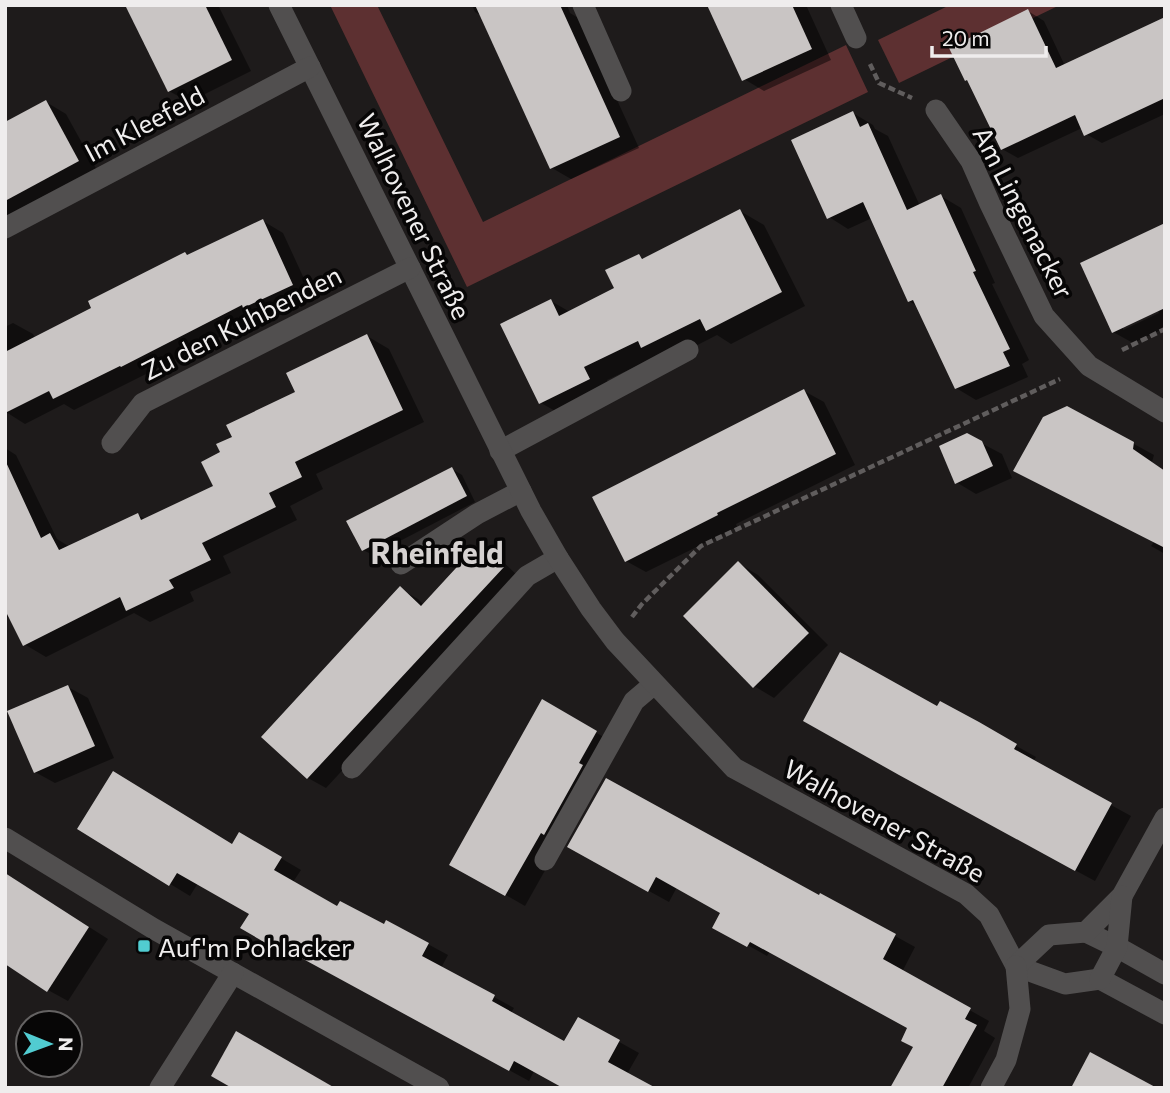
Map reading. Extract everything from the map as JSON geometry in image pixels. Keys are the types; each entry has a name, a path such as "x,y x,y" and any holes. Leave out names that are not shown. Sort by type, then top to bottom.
{"street":[{"name":"Walhovener Straße","path":"279,5 500,451 558,558 590,609 615,641 734,768 966,894 989,915 1016,966"},
{"path":"583,5 621,91"},
{"path":"841,5 856,38"},
{"name":"Im Kleefeld","path":"5,229 310,67"},
{"name":"Am Lingenacker","path":"936,110 971,161 1044,316 1089,366 1165,412"},
{"name":"Zu den Kuhbenden","path":"112,443 143,403 410,268"},
{"path":"500,451 688,351"},
{"path":"401,564 477,514 521,491"},
{"path":"352,768 527,576 558,558"},
{"path":"545,860 634,701 654,684"},
{"path":"1086,932 1122,896 1165,818"},
{"path":"5,838 142,922 439,1088"},
{"path":"1100,979 1117,947 1122,896"},
{"path":"1016,966 1049,935 1086,932 1165,974"},
{"path":"1016,966 1065,984 1100,979 1165,1014"},
{"path":"991,1088 1006,1060 1020,1009 1016,966"},
{"path":"160,1088 233,973"}],"path":[{"path":"856,38 879,83 936,110"},
{"path":"615,641 642,604 701,546 1165,329"}],"shaded area":[{"path":"330,5 377,5 483,222 846,45 868,92 467,287"},
{"path":"950,5 1060,5 899,83 878,40"}],"building":[{"path":"125,5 205,5 232,60 168,92"},
{"path":"475,5 560,5 620,137 550,169"},
{"path":"707,5 792,5 812,49 742,81"},
{"path":"1028,9 1056,68 1165,17 1165,98 1084,136 1075,115 1001,150 949,48"},
{"path":"46,100 79,161 5,201 5,122"},
{"path":"853,111 860,127 868,123 907,210 941,194 976,271 973,272 1010,349 1003,352 1010,366 955,389 913,300 908,302 863,202 827,219 791,140"},
{"path":"740,209 782,292 706,331 700,319 641,348 638,341 584,367 590,379 539,404 500,324 551,299 559,316 614,288 605,270 639,254 642,259"},
{"path":"263,219 293,285 243,308 242,305 53,399 49,391 5,413 5,352 91,308 88,301 185,252 187,255"},
{"path":"1165,223 1165,308 1112,333 1080,263"},
{"path":"367,334 403,410 295,462 302,477 269,493 276,507 202,543 211,560 169,580 174,588 126,611 120,597 23,646 5,610 5,460 41,538 50,533 59,550 138,513 141,520 213,486 201,462 220,452 216,444 232,437 226,425 295,392 286,373"},
{"path":"804,389 836,454 625,562 592,497"},
{"path":"1067,406 1134,442 1133,449 1165,471 1165,548 1013,471 1043,417"},
{"path":"967,433 982,441 993,466 955,484 939,446"},
{"path":"452,467 467,496 362,551 346,521"},
{"path":"479,543 504,567 307,779 261,737 400,586 421,606"},
{"path":"738,561 809,633 753,688 683,616"},
{"path":"840,652 937,706 940,701 979,722 1017,744 1014,749 1112,803 1075,871 803,721"},
{"path":"68,685 95,746 34,773 7,711"},
{"path":"542,699 597,731 579,763 583,765 544,835 541,833 505,896 449,865"},
{"path":"113,771 232,844 239,832 282,857 274,870 337,906 340,901 384,924 386,920 429,943 422,956 495,995 492,1001 564,1041 578,1017 620,1040 608,1062 656,1088 563,1088 514,1061 509,1071 283,948 281,952 240,928 249,914 177,873 169,886 77,829"},
{"path":"606,778 819,895 820,893 896,934 883,959 971,1008 965,1019 977,1025 942,1088 890,1088 913,1047 901,1041 907,1028 750,942 747,947 712,928 720,913 656,877 648,892 567,847"},
{"path":"5,873 89,927 47,992 5,964"},
{"path":"236,1031 335,1088 232,1088 211,1076"},
{"path":"1090,1052 1157,1088 1071,1088"}],"place":[{"name":"Auf'm Pohlacker","path":"144,946"}],"district":[{"name":"Rheinfeld","path":"437,551"}]}
